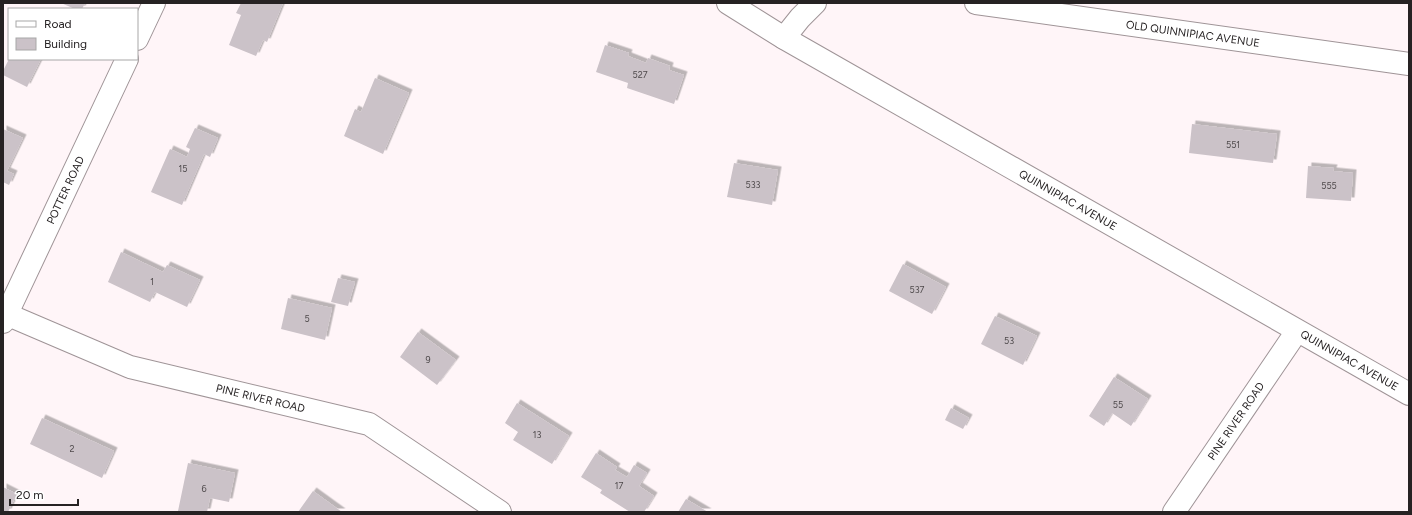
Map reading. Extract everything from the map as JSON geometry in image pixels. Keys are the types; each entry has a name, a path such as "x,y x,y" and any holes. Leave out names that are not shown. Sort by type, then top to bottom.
{"street":[{"path":"138,37 154,3"},
{"name":"QUINNIPIAC AVENUE","path":"728,3 784,38 1409,394"},
{"path":"784,38 800,18 816,3"},
{"name":"OLD QUINNIPIAC AVENUE","path":"976,3 1409,64"},
{"name":"POTTER ROAD","path":"5,318 127,60"},
{"name":"PINE RIVER ROAD","path":"5,318 130,367 369,424 500,512"},
{"name":"PINE RIVER ROAD","path":"1174,512 1297,331"}],"building":[{"path":"61,3 85,3 82,8 73,8"},
{"path":"241,3 283,3 267,42 263,40 256,56 229,45 241,15 236,13"},
{"path":"605,45 629,53 628,56 646,63 648,58 670,66 669,70 684,75 674,104 627,88 628,83 596,72"},
{"path":"8,60 40,60 27,87 3,75 3,71"},
{"path":"375,78 409,93 383,154 344,136 355,109 361,112"},
{"path":"1192,124 1277,134 1273,163 1189,153"},
{"path":"195,128 218,138 210,157 204,154 182,205 151,192 170,149 187,157 190,149 186,147"},
{"path":"3,129 23,138 7,171 14,174 9,185 3,182"},
{"path":"734,163 778,170 772,205 727,197"},
{"path":"1308,166 1334,168 1333,171 1353,173 1351,201 1306,198"},
{"path":"121,252 163,272 167,265 200,280 187,307 155,292 150,302 108,282"},
{"path":"903,264 946,287 932,314 889,291"},
{"path":"338,278 355,282 348,306 331,302"},
{"path":"288,298 332,308 325,340 281,329"},
{"path":"995,316 1037,336 1023,365 981,344"},
{"path":"418,332 456,360 437,385 400,357"},
{"path":"1114,377 1148,399 1131,426 1112,413 1104,426 1089,416"},
{"path":"517,403 569,436 552,464 513,440 518,432 505,423"},
{"path":"951,408 969,418 963,429 945,420"},
{"path":"42,418 114,451 102,478 30,444"},
{"path":"596,453 617,467 615,470 627,477 634,465 647,473 639,486 654,496 644,512 630,512 600,493 602,490 581,477"},
{"path":"188,463 235,473 229,502 210,498 207,512 178,511"},
{"path":"3,487 17,494 8,512 3,512"},
{"path":"313,491 342,512 298,512"},
{"path":"686,499 708,512 678,512"}]}
